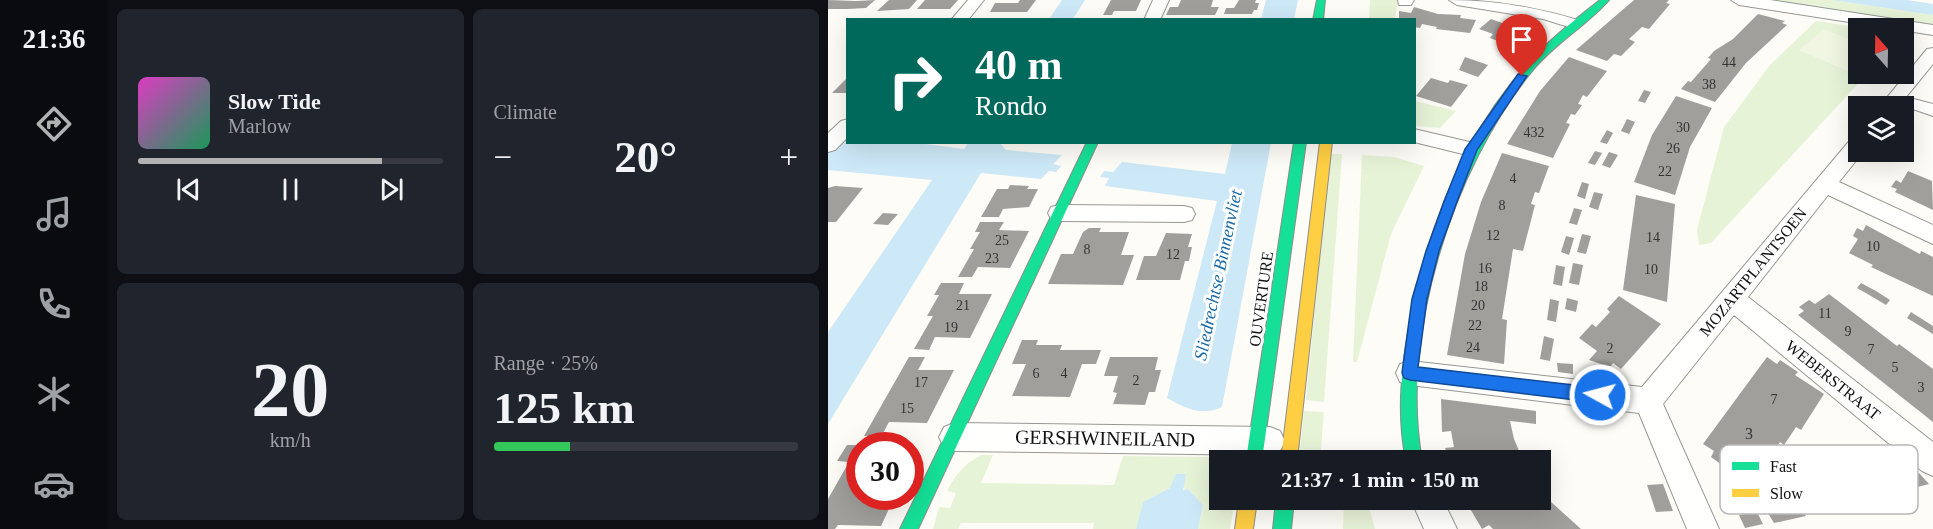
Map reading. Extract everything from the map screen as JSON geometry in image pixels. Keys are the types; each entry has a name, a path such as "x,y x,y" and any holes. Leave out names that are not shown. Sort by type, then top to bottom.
{"street":[{"path":"961,18 976,0"},
{"path":"1153,18 1161,0"},
{"path":"1318,18 1321,0"},
{"path":"1457,0 1545,15 1572,24"},
{"path":"1411,450 1409,442 1410,373 1419,299 1430,261 1471,149 1510,90 1572,24 1605,0"},
{"path":"1739,0 1933,30"},
{"path":"1898,96 1933,53"},
{"path":"1914,107 1933,110"},
{"path":"828,116 841,130"},
{"path":"1416,135 1471,149"},
{"path":"909,529 1092,144"},
{"name":"OUVERTURE","path":"1255,450 1300,144"},
{"path":"1291,450 1326,144"},
{"name":"MOZARTPLANTSOEN","path":"1648,401 1848,156"},
{"path":"1824,184 1933,234"},
{"path":"1059,213 1184,213"},
{"name":"WEBERSTRAAT","path":"1732,299 1913,445"},
{"path":"1410,373 1648,401 1703,529"},
{"name":"GERSHWINEILAND","path":"954,437 1255,450"},
{"name":"WEBERSTRAAT","path":"1918,449 1933,461"},
{"path":"1244,529 1247,510"},
{"path":"1282,529 1284,510"},
{"path":"1432,510 1441,529"}],"green space":[{"path":"1370,0 1398,0 1395,18 1369,18"},
{"path":"1763,0 1833,0 1933,15 1933,26 1914,23 1914,18 1881,18"},
{"path":"1816,21 1848,26 1848,39 1824,30 1800,50 1848,71 1848,84 1858,84 1711,243 1699,245 1697,230 1724,127 1770,65"},
{"path":"1824,29 1848,39 1848,70 1799,50"},
{"path":"1416,101 1456,111 1440,128 1416,126"},
{"path":"1330,154 1342,154 1324,402 1306,400"},
{"path":"1362,155 1394,157 1424,166 1391,234 1357,362 1353,362"},
{"path":"1304,411 1324,412 1321,450 1300,450"},
{"path":"981,455 993,455 981,483 1114,485 1123,456 1209,457 1209,510 1233,510 1230,529 1198,529 1203,505 1188,489 1170,488 1143,502 1136,529 1093,529 1094,523 961,523 958,529 933,529 939,507 950,508 956,493 947,491 954,479"},
{"path":"1344,510 1370,510 1375,529 1343,529"}],"water":[{"path":"1062,0 1085,0 1074,18 1050,18"},
{"path":"1266,0 1298,0 1294,18 1261,18"},
{"path":"1833,0 1907,0 1933,4 1933,15"},
{"path":"828,134 846,135 846,144 925,144 964,149 967,144 1001,144 1006,150 1062,155 1053,164 1061,166 1056,172 1049,171 1041,179 981,173 828,424 828,332 932,180 828,170"},
{"name":"Sliedrechtse Binnenvliet","path":"1232,144 1271,144 1222,407 1201,411 1187,408 1167,398 1217,201 1105,186 1109,178 1100,177 1104,171 1113,172 1122,162 1225,174"},
{"path":"1176,474 1186,474 1183,490 1188,489 1203,505 1198,529 1136,529 1143,502 1170,488"}],"building":[{"path":"828,0 875,0 866,8 828,9"},
{"path":"889,0 917,0 909,9 877,11"},
{"path":"925,0 958,0 950,9 917,9"},
{"path":"1020,0 1036,0 1027,12 990,12 995,3 1018,3"},
{"path":"1111,0 1141,0 1136,11 1114,11 1112,15 1103,15"},
{"path":"1181,0 1213,0 1211,7 1219,7 1215,15 1166,15 1170,7 1178,7"},
{"path":"1239,0 1256,0 1255,3 1259,3 1257,10 1254,10 1252,14 1224,14 1226,8 1234,8"},
{"path":"1634,0 1669,0 1666,3 1670,4 1649,29 1642,27 1629,39 1635,42 1621,56 1614,54 1607,61 1576,50"},
{"path":"1414,7 1438,14 1461,15 1460,18 1476,20 1470,33 1436,29 1437,27 1422,24 1420,28 1416,27 1416,18 1399,18 1399,11 1411,13"},
{"path":"1758,14 1785,21 1782,23 1787,25 1746,63 1715,102 1681,89 1688,81 1691,82 1711,59 1708,58 1714,51 1733,39"},
{"path":"1491,19 1523,27 1506,44 1490,38 1493,34 1479,29"},
{"path":"1465,57 1488,65 1478,77 1459,70"},
{"path":"1569,57 1607,71 1587,97 1583,95 1578,104 1582,105 1575,115 1571,114 1566,123 1570,124 1553,158 1507,144 1540,91"},
{"path":"1431,78 1468,85 1451,107 1416,96"},
{"path":"846,79 846,93 832,93"},
{"path":"1644,90 1651,92 1645,103 1638,101"},
{"path":"1676,96 1712,108 1690,147 1675,195 1634,182 1652,135"},
{"path":"1627,119 1635,122 1629,134 1621,131"},
{"path":"1607,130 1613,133 1607,144 1600,142"},
{"path":"1595,151 1602,153 1595,165 1588,163"},
{"path":"1609,152 1618,155 1610,168 1602,165"},
{"path":"1502,153 1549,166 1539,193 1535,192 1531,204 1535,205 1523,251 1513,249 1502,319 1507,320 1504,364 1447,355 1465,254 1481,202"},
{"path":"1908,171 1932,181 1933,210 1895,192 1897,189 1891,187 1896,180 1901,183"},
{"path":"1582,182 1589,184 1585,199 1577,196"},
{"path":"1010,185 1038,189 1029,207 1003,209 999,217 981,217 997,189 1008,189"},
{"path":"835,186 863,188 836,222 828,222 828,188"},
{"path":"1594,192 1603,194 1598,210 1589,207"},
{"path":"1636,195 1675,204 1667,302 1623,290"},
{"path":"1574,208 1582,210 1577,225 1569,223"},
{"path":"883,213 898,214 888,225 873,224"},
{"path":"980,222 1004,222 999,230 1029,231 1010,268 978,267 972,277 958,277 974,249 970,249 980,232 975,232"},
{"path":"1866,225 1920,254 1921,251 1933,257 1933,296 1871,267 1873,265 1849,253 1858,239 1853,236 1857,228 1863,231"},
{"path":"1089,228 1101,228 1099,232 1129,232 1121,255 1134,255 1123,285 1048,284 1061,254 1073,254 1083,232"},
{"path":"1166,233 1192,234 1188,247 1192,247 1189,261 1185,261 1180,280 1136,280 1144,256 1156,256"},
{"path":"1582,234 1591,236 1586,254 1577,252"},
{"path":"1566,236 1574,238 1569,255 1561,252"},
{"path":"1573,263 1583,265 1579,285 1569,283"},
{"path":"1556,265 1565,267 1562,286 1553,284"},
{"path":"941,283 964,283 959,294 992,294 970,338 935,337 929,350 914,349 933,316 927,316 939,295 934,295"},
{"path":"1861,283 1890,300 1886,305 1857,288"},
{"path":"1829,294 1897,346 1899,344 1933,369 1933,422 1798,315 1804,311 1799,307 1809,300 1815,304"},
{"path":"1619,296 1661,324 1621,369 1613,363 1610,367 1589,360 1597,351 1579,338 1592,324 1596,327 1610,312 1607,309"},
{"path":"1567,298 1578,301 1576,312 1565,309"},
{"path":"1550,299 1559,301 1556,322 1547,320"},
{"path":"1911,312 1933,326 1933,334 1907,318"},
{"path":"1544,336 1554,339 1550,361 1540,359"},
{"path":"1022,340 1038,340 1036,345 1062,345 1060,350 1101,350 1096,364 1082,364 1070,397 1012,396 1026,364 1012,364"},
{"path":"909,357 925,357 918,370 954,370 927,423 889,422 884,432 866,432"},
{"path":"1110,357 1158,357 1155,370 1161,370 1155,392 1149,392 1145,405 1113,404 1117,393 1113,392 1118,376 1104,376"},
{"path":"1767,357 1777,364 1780,360 1798,372 1795,375 1824,394 1801,430 1796,427 1784,445 1780,442 1778,445 1720,445 1720,464 1711,457 1714,451 1703,444"},
{"path":"1557,363 1573,364 1573,374 1558,372"},
{"path":"1441,399 1536,411 1536,424 1510,421 1519,450 1446,450 1445,448 1454,447 1451,431 1442,432"},
{"path":"846,447 846,462 837,461"},
{"path":"846,467 846,510 888,510 881,526 838,525 835,529 828,529 828,499"},
{"path":"1919,473 1929,484 1918,487"},
{"path":"1663,484 1673,511 1656,512 1647,485"},
{"path":"1551,502 1581,529 1493,529 1489,525 1482,529 1471,510 1551,510"},
{"path":"1758,514 1763,524 1745,528 1739,515"},
{"path":"1768,514 1805,514 1806,516 1774,523"}],"traffic: fast":[{"path":"1318,18 1321,0"},
{"path":"1412,450 1408,409 1414,342 1432,256 1455,190 1487,127 1528,70 1555,42 1605,0"},
{"path":"909,529 1092,144"},
{"path":"1255,450 1300,144"},
{"path":"1282,529 1284,510"}],"traffic: slow":[{"path":"1290,450 1326,144"},
{"path":"1244,529 1247,510"}],"route":[{"path":"1522,76 1510,90 1471,149 1432,251 1419,299 1410,373 1600,395"}]}
